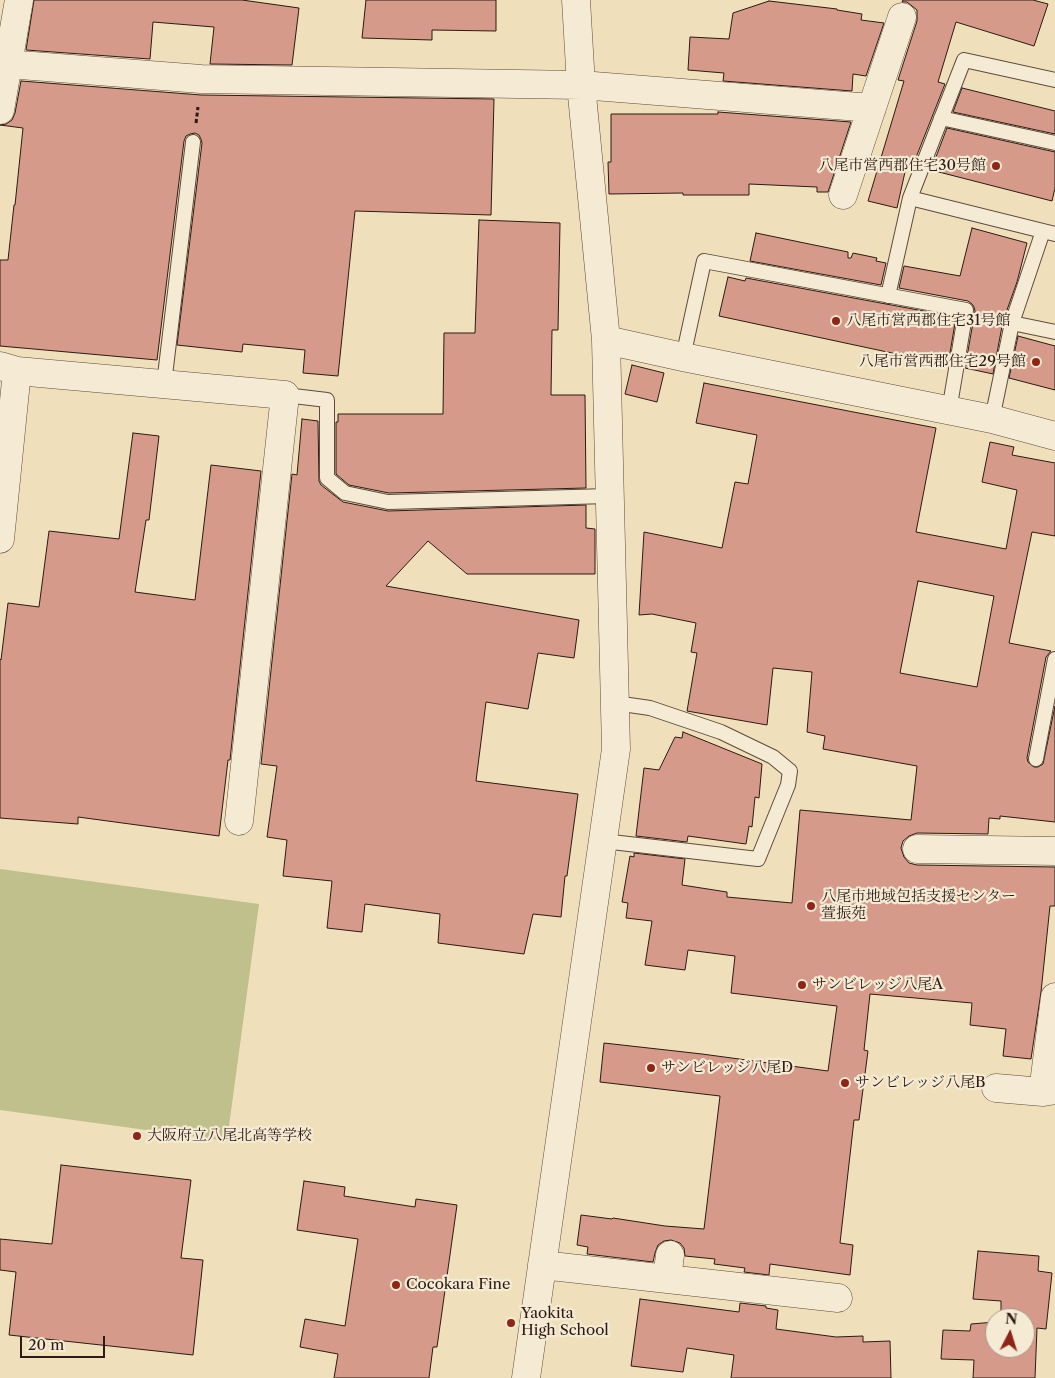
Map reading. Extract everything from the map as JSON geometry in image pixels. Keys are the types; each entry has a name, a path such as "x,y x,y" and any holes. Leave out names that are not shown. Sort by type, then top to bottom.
{"street":[{"path":"0,110 19,0"},
{"path":"526,1378 616,749 606,340 581,85 576,0"},
{"path":"843,195 902,17"},
{"path":"7,64 201,79 581,85 872,108"},
{"path":"606,340 992,419 1055,436"},
{"path":"0,539 9,369 285,395 239,821"},
{"path":"917,849 1055,851"},
{"path":"996,1088 1049,1091 1055,997"},
{"path":"542,1265 669,1267 777,1280 838,1298"}],"lane":[{"path":"888,296 910,198 964,60 1055,80"},
{"path":"941,118 1055,143"},
{"path":"164,384 193,142"},
{"path":"910,198 1049,233 1012,322 992,419"},
{"path":"683,357 704,262 966,310 949,411"},
{"path":"1012,322 1055,332"},
{"path":"285,395 327,400 327,478 345,493 388,502 609,496"},
{"path":"1036,758 1055,658"},
{"path":"602,840 758,859 788,785 790,771 773,757 721,732 650,708 614,703"}],"path":[{"path":"193,142 201,79"}],"green space":[{"path":"0,869 259,904 227,1141 0,1110"}],"building":[{"path":"34,0 242,0 299,8 292,65 210,64 214,27 153,22 150,59 26,50"},
{"path":"366,0 496,0 496,31 432,30 432,40 362,38"},
{"path":"903,0 1033,0 1048,4 1034,46 956,22 938,82 945,84 913,165 907,163 897,208 868,201 904,81 898,80 917,21 917,10 907,2 902,2"},
{"path":"769,1 837,9 862,14 861,20 884,23 866,76 853,74 852,91 723,81 724,73 688,70 690,37 729,39 733,13"},
{"path":"21,81 201,95 494,99 491,215 355,211 338,376 303,373 305,350 243,344 242,352 177,345 202,143 199,135 195,133 190,134 186,136 184,141 157,360 0,346 0,260 8,260 23,128 0,125 12,120"},
{"path":"962,88 1055,111 1055,134 953,112"},
{"path":"718,112 851,122 828,192 817,192 817,187 749,184 749,195 683,195 683,193 609,194 608,162 611,162 611,114 718,114"},
{"name":"八尾市営西郡住宅30号館","path":"947,128 1055,152 1055,188 1052,201 931,170"},
{"path":"479,220 560,223 558,330 552,330 551,395 585,395 586,488 389,493 349,485 336,474 336,422 338,422 338,414 443,414 444,333 475,333"},
{"path":"972,228 1027,243 1017,282 1003,321 993,374 965,368 975,311 972,304 968,301 899,288 904,266 960,276"},
{"path":"756,233 848,252 848,258 851,258 853,253 877,258 876,261 886,263 881,285 750,261"},
{"name":"八尾市営西郡住宅31号館","path":"728,277 745,281 746,278 956,317 948,365 719,316"},
{"name":"八尾市営西郡住宅29号館","path":"1018,336 1055,346 1055,390 1009,378"},
{"path":"632,365 664,373 657,402 625,394"},
{"path":"704,383 936,428 916,532 1006,549 1017,490 982,482 990,442 1014,447 1012,455 1055,463 1055,536 1032,532 1009,643 1051,651 1046,657 1027,758 1028,762 1034,767 1043,764 1055,706 1055,822 1000,816 1000,819 989,818 988,834 917,833 903,841 901,848 904,857 909,863 917,865 1055,867 1055,906 1050,906 1041,992 1031,1059 1003,1056 1006,1029 970,1025 972,1003 870,994 864,1050 868,1051 859,1120 854,1120 840,1243 853,1245 850,1275 770,1264 769,1275 744,1272 745,1268 714,1264 715,1259 685,1256 684,1248 680,1243 671,1240 664,1241 658,1245 653,1262 587,1254 588,1247 577,1245 581,1215 704,1229 720,1096 600,1082 604,1043 828,1071 837,1006 731,993 735,956 688,950 685,970 645,965 652,921 626,918 628,903 622,902 630,856 634,857 634,853 685,859 682,885 727,892 727,897 792,903 800,810 911,820 917,766 823,749 825,736 807,732 812,672 773,668 767,725 687,711 697,653 691,652 696,623 652,614 639,615 644,532 722,548 735,482 748,484 757,435 696,423","holes":["918,581 994,596 977,687 900,673"]},
{"path":"302,419 318,421 319,481 321,485 343,502 388,511 586,505 586,528 595,529 595,574 467,574 428,541 386,586 579,620 574,658 538,653 528,709 486,702 476,781 578,794 567,876 565,876 561,917 533,914 524,954 438,943 440,914 365,904 362,932 327,928 332,881 283,876 287,840 267,837 277,766 261,764 292,474 297,475"},
{"path":"133,433 159,436 149,520 146,520 135,592 195,600 211,465 261,471 230,760 228,760 219,836 78,817 78,824 0,818 0,659 8,603 39,607 49,531 119,539"},
{"path":"683,732 762,764 759,798 755,797 752,827 749,826 746,844 688,836 687,842 636,836 644,768 659,770 675,737 682,738"},
{"path":"61,1165 191,1180 181,1258 203,1260 193,1355 9,1335 16,1272 0,1270 0,1239 52,1244"},
{"path":"304,1181 345,1187 344,1196 415,1207 416,1199 457,1205 437,1347 433,1347 429,1378 334,1378 338,1354 300,1347 305,1319 345,1326 358,1239 297,1230"},
{"path":"978,1251 1039,1256 1038,1271 1052,1273 1046,1329 1037,1328 1035,1378 973,1378 974,1360 941,1359 943,1330 970,1331 971,1324 985,1323 985,1358 1035,1358 1035,1308 1001,1308 1001,1301 973,1299"},
{"path":"640,1299 739,1312 740,1303 766,1306 766,1308 778,1310 776,1329 836,1337 863,1336 863,1342 890,1341 891,1378 731,1378 734,1355 687,1348 683,1372 631,1366"}],"place":[{"name":"八尾市営西郡住宅30号館","path":"996,166"},
{"name":"八尾市営西郡住宅31号館","path":"836,321"},
{"name":"八尾市営西郡住宅29号館","path":"1036,362"},
{"name":"八尾市地域包括支援センター 萱振苑","path":"811,906"},
{"name":"サンビレッジ八尾A","path":"802,985"},
{"name":"サンビレッジ八尾D","path":"651,1068"},
{"name":"サンビレッジ八尾B","path":"845,1083"},
{"name":"大阪府立八尾北高等学校","path":"137,1136"},
{"name":"Cocokara Fine","path":"396,1285"},
{"name":"Yaokita High School","path":"511,1323"}]}
